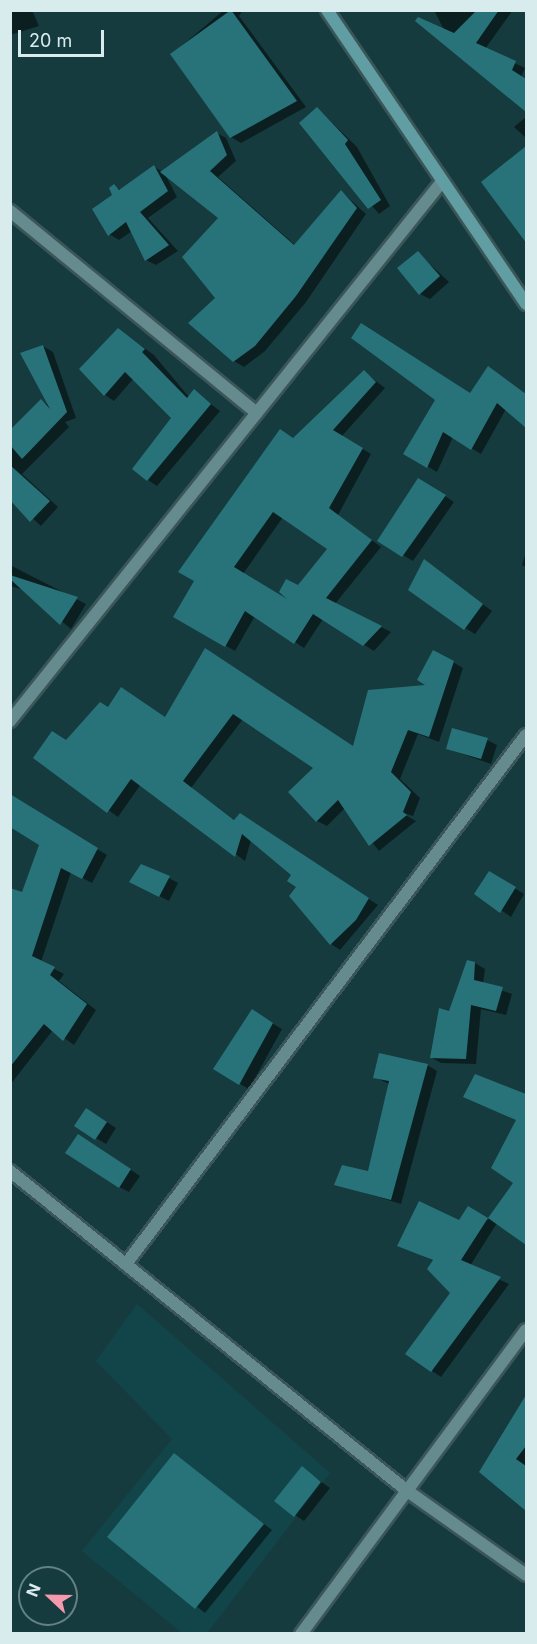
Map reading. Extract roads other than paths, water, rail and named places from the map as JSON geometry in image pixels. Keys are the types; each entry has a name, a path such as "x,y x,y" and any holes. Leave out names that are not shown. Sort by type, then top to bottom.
{"main road":[{"path":"327,10 440,184 526,304"}],"street":[{"path":"10,721 440,184"},
{"path":"10,211 257,413"},
{"path":"126,1264 526,735"},
{"path":"10,1171 406,1490 526,1575"},
{"path":"301,1634 526,1330"}]}
